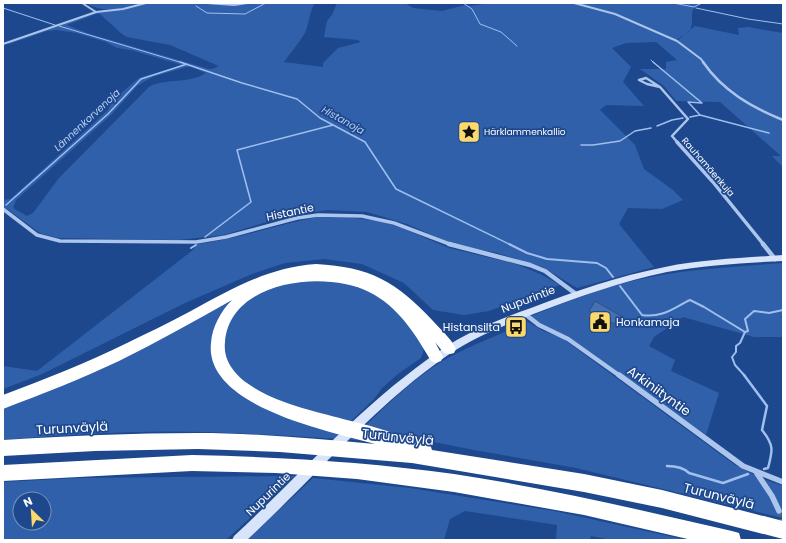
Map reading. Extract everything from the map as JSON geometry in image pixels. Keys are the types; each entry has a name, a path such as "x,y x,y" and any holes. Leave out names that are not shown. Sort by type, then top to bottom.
{"highway":[{"path":"3,402 55,383 129,349 245,286 269,276 305,269 343,271 359,274 394,291 413,307 443,353"},
{"path":"443,353 423,335 406,314 389,299 373,289 358,284 319,277 282,281 250,293 238,302 221,326 217,347 218,357 230,377 243,389 261,399 289,411 321,421 464,462"},
{"name":"Turunväylä","path":"3,448 95,443 182,442 280,444 405,454 464,462 619,490 783,530"},
{"path":"3,473 192,463 276,465 357,471 454,483 584,506 732,540"}],"main road":[{"name":"Nupurintie","path":"238,540 281,500 379,403 443,353 474,335 576,294 651,272 682,267 779,258"}],"street":[{"path":"82,3 96,12"},
{"path":"3,44 96,12 123,9 146,3"},
{"path":"206,3 234,5 248,3"},
{"path":"574,3 615,14 677,41 701,59 712,75 732,93 761,111 783,120"},
{"name":"Rauhamäenkuja","path":"660,87 647,84 639,80 646,78 660,87 688,119 672,136 779,258"},
{"name":"Histantie","path":"3,209 44,238 60,241 196,242 219,239 290,220 318,215 362,216 394,223 457,247 530,265 545,271 576,294"},
{"name":"Arkiniityntie","path":"525,314 531,322 539,327 566,337 743,466 783,482"},
{"path":"755,472 772,496 779,511"}],"shaded area":[{"path":"86,3 142,3 108,10 94,7"},
{"path":"149,3 245,5 252,3 315,3 305,33 284,62 323,67 323,63 338,48 361,42 358,40 324,37 327,21 332,15 337,3 405,3 413,8 442,11 465,5 470,6 490,3 704,3 698,5 693,10 692,25 690,30 695,26 739,35 738,28 748,27 783,33 783,167 772,156 781,156 720,102 676,101 664,86 640,69 666,69 666,62 677,60 656,42 626,43 612,48 631,67 623,82 644,106 606,105 600,110 635,145 644,169 673,190 683,200 662,209 628,208 619,224 654,267 577,288 543,267 497,253 452,244 407,224 367,212 327,210 283,217 224,235 177,240 58,238 40,233 3,206 3,200 10,199 15,195 108,110 113,100 139,78 182,65 131,50 117,48 106,42 76,33 57,30 47,31 9,44 7,43 94,13 127,9 133,6","holes":["96,14 100,14 127,37 170,45 219,66 209,69 87,33 67,25","186,67 191,67 206,73 193,79 164,82 150,86 59,178 33,213 27,216 13,208 16,200 111,115 137,86 152,77"]},
{"path":"317,217 346,217 380,221 402,228 449,248 516,264 540,274 560,285 489,311 464,315 433,310 404,283 362,264 324,259 285,263 252,274 185,303 42,374 3,389 3,366 37,371 193,250 197,244 227,239"},
{"path":"783,263 783,337 754,337 683,317 654,337 649,346 675,360 671,371 719,393 706,435 566,335 542,326 533,320 531,316 594,292 619,284 651,277 707,269"},
{"path":"307,271 357,277 384,289 396,298 431,332 438,344 433,343 414,319 400,305 384,292 375,287 354,280 331,276 306,275 282,278 259,286 239,298 224,314 215,335 214,353 217,365 227,380 240,391 256,401 295,418 372,440 371,441 207,432 105,433 3,440 3,405 68,380 130,352 256,284 275,277"},
{"path":"298,280 343,282 378,295 408,321 424,346 421,358 398,374 382,388 374,399 348,424 312,414 264,397 241,382 225,361 222,350 222,338 232,315 248,298 254,294"},
{"path":"528,322 543,331 562,338 735,465 763,479 783,486 783,518 576,468 363,428 410,384 430,369 451,356"},
{"path":"295,476 226,540 3,540 3,482 78,478"},
{"path":"313,478 410,488 554,511 687,540 611,540 591,536 590,540 556,540 557,525 465,511 450,519 444,540 247,540"}],"building":[{"path":"595,301 621,316 615,324 589,311"}],"waterway":[{"path":"196,6 207,13 245,14 266,3"},
{"path":"463,3 472,9 480,24 501,32 517,46"},
{"path":"673,3 694,7 702,3"},
{"name":"Histanoja","path":"3,8 55,25"},
{"path":"696,8 748,19 783,24"},
{"name":"Histanoja","path":"59,26 183,63"},
{"path":"653,62 702,103 688,102 700,115"},
{"name":"Histanoja","path":"183,63 186,64"},
{"name":"Lännenkorvenoja","path":"6,205 108,114 141,79 186,64"},
{"name":"Histanoja","path":"186,64 242,83 297,99 320,118 365,142 396,189 511,245"},
{"path":"690,117 700,115"},
{"path":"700,115 769,133"},
{"path":"657,126 672,120 683,118"},
{"path":"205,237 251,202 237,150 333,125"},
{"path":"581,145 593,145 620,141 635,131 651,128"},
{"path":"191,248 196,245"},
{"name":"Histanoja","path":"511,245 527,253 547,259 597,263 606,268 613,277"},
{"name":"Histanoja","path":"620,286 642,315 649,316 662,314 690,300 745,332"},
{"name":"Histanoja","path":"745,332 748,331 745,319 754,311 769,313 783,310"},
{"path":"745,332 740,343 736,346 736,352 732,357 735,365 745,376"},
{"path":"744,375 767,406 762,430 769,440 771,457 768,468 764,469"},
{"path":"667,466 679,467 689,473 723,483 748,474"}],"tunnel":[{"path":"779,511 783,528"}],"place":[{"name":"Härklammenkallio","path":"469,132"},
{"name":"Honkamaja","path":"600,322"},
{"name":"Histansilta","path":"516,327"}]}
